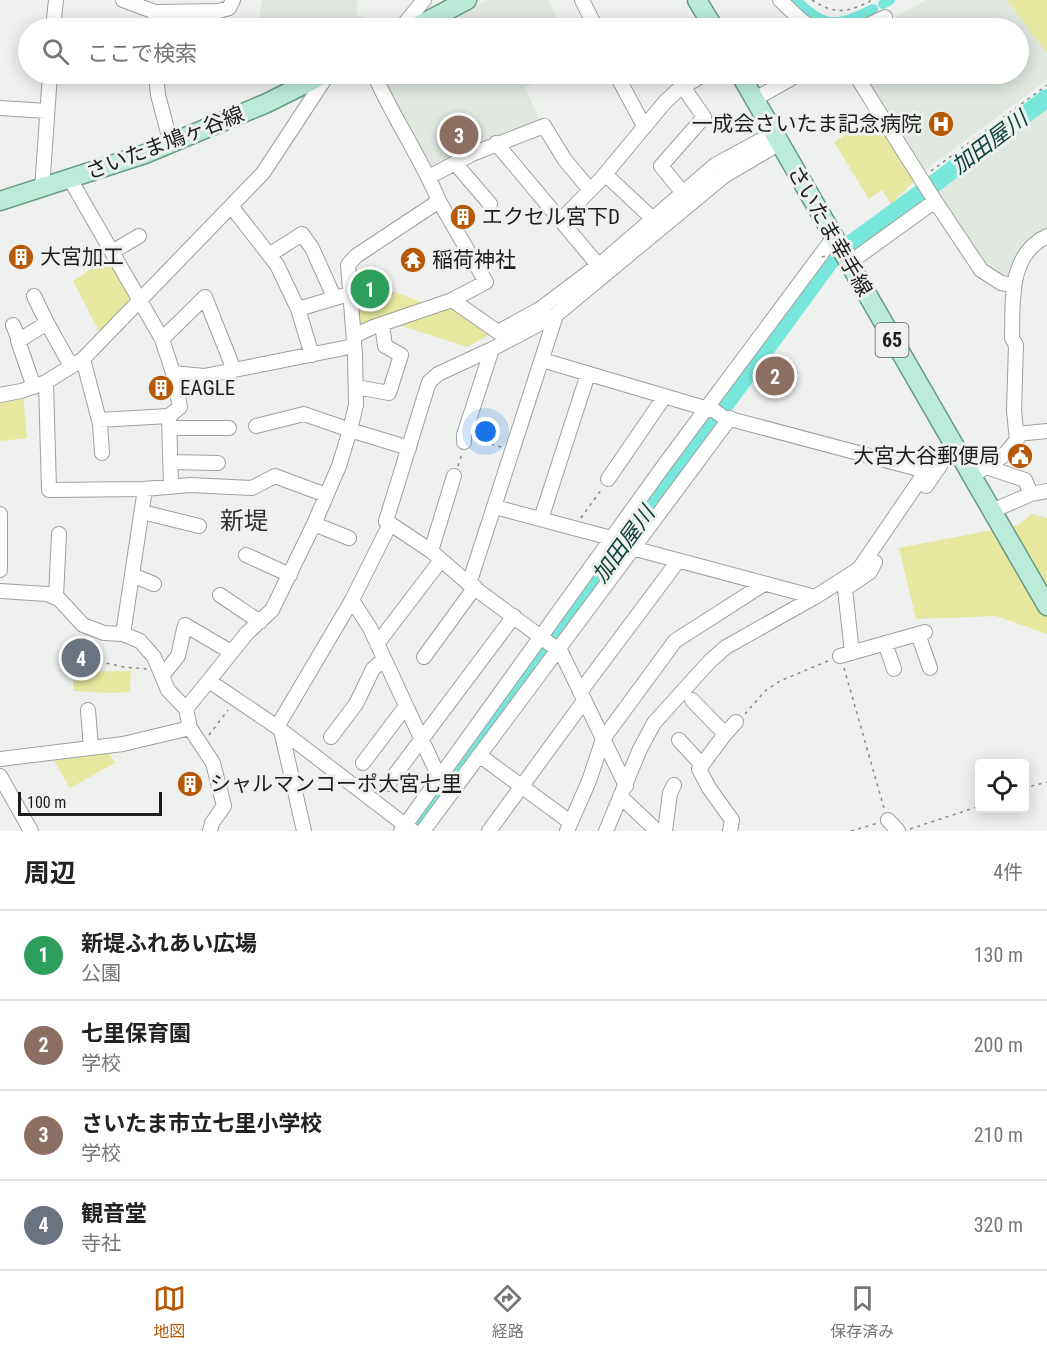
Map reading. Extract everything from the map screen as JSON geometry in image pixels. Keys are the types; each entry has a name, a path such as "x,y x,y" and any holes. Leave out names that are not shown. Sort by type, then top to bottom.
{"main road":[{"path":"433,18 467,0"},
{"path":"697,0 708,18"},
{"name":"さいたま鳩ヶ谷線","path":"0,201 42,189 171,144 306,84"},
{"name":"さいたま幸手線","path":"746,84 834,237 853,255 954,445 979,471 992,511 1047,606"}],"street":[{"path":"55,18 56,0"},
{"path":"123,0 155,12 219,11 229,9 233,0"},
{"path":"409,18 424,0"},
{"path":"582,0 591,18"},
{"path":"780,0 800,18"},
{"path":"155,12 155,18"},
{"path":"42,189 49,84"},
{"path":"157,84 171,144"},
{"path":"0,395 40,384 84,359 263,173 320,84"},
{"path":"173,373 204,376 312,355 354,341 382,324 452,300 486,282 440,201 379,84"},
{"path":"621,84 644,126"},
{"path":"561,220 605,174 665,102 688,84"},
{"path":"754,99 781,84"},
{"path":"861,84 981,270 1001,283 1013,285"},
{"path":"683,87 704,117 661,166 683,193"},
{"path":"0,108 47,111"},
{"path":"429,177 496,143 544,126 565,160 590,190"},
{"path":"452,300 498,332 540,309 598,265 715,165 777,138"},
{"path":"657,831 623,791 603,739 561,652 472,586 436,556 386,521 429,382 438,374 556,315 724,176 777,138"},
{"path":"496,143 598,265"},
{"path":"455,163 490,204"},
{"path":"605,174 653,219"},
{"path":"70,179 162,339 173,373 180,407 174,409 169,422 171,486"},
{"path":"186,709 247,633 272,610 314,524 351,430 356,405 356,387 348,266 356,256 440,201"},
{"path":"853,255 935,201"},
{"path":"231,206 277,265 298,309 312,355"},
{"path":"269,255 302,234 312,248 334,297"},
{"path":"112,252 139,236"},
{"path":"979,471 1012,448 1017,440 1014,411 1016,345 1012,338 1013,285 1024,256 1036,242 1047,236"},
{"path":"410,829 439,777 549,643 632,548 834,237"},
{"path":"298,309 350,294"},
{"path":"34,296 46,323 71,366"},
{"path":"162,339 205,297 234,370"},
{"path":"424,657 472,586 556,315"},
{"path":"19,340 46,323"},
{"path":"356,387 389,393 401,355 385,346 382,324"},
{"path":"13,325 18,341 40,384 49,489 145,489 190,484 252,488 275,476 326,495"},
{"path":"464,438 492,349"},
{"path":"84,359 99,420 102,453"},
{"path":"542,360 719,414 927,471 871,560 870,572 845,589 846,655 922,633 930,668"},
{"path":"541,519 588,374"},
{"path":"608,479 665,396"},
{"path":"256,426 304,414 409,448"},
{"path":"410,829 478,755 612,538 719,414"},
{"path":"99,420 169,422 229,428"},
{"path":"1017,434 1047,431"},
{"path":"606,831 640,749 654,723 710,661 726,647 815,597 871,560 954,445"},
{"path":"170,462 218,463"},
{"path":"979,471 1025,480 1031,494"},
{"path":"377,644 436,556 454,476"},
{"path":"123,634 125,589 132,575 145,489"},
{"path":"992,511 1031,494 1047,491"},
{"path":"495,507 612,538 632,548 678,561 815,597"},
{"path":"142,512 199,526"},
{"path":"0,514 0,570"},
{"path":"314,524 349,538"},
{"path":"304,831 279,728 352,600 390,524"},
{"path":"56,597 59,534"},
{"path":"246,555 290,575"},
{"path":"489,831 678,561"},
{"path":"132,575 154,584"},
{"path":"478,755 522,786 568,827 589,781 603,739 675,641 764,584"},
{"path":"0,591 47,594 56,597 82,625 104,633 123,634 140,640 154,657 168,690 186,709 190,728 213,763 224,806 212,823 210,831"},
{"path":"220,595 260,622"},
{"path":"352,600 370,628 439,777"},
{"path":"388,784 514,616"},
{"path":"161,673 178,656 185,625 231,652"},
{"path":"885,644 894,669"},
{"path":"331,737 356,704 373,669 384,659"},
{"path":"209,681 279,728 410,829"},
{"path":"692,700 724,734"},
{"path":"363,763 406,706"},
{"path":"87,710 91,748"},
{"path":"730,831 732,820 709,788 699,769 724,734 736,722"},
{"path":"0,759 123,744 190,728"},
{"path":"679,740 702,765"},
{"path":"0,776 31,831"},
{"path":"665,831 670,793 674,785"},
{"path":"888,820 898,831"}],"path":[{"path":"812,0 827,9 836,11 872,0"},
{"path":"921,179 1047,85"},
{"path":"822,257 853,255"},
{"path":"454,476 464,438 513,451"},
{"path":"573,528 608,479"},
{"path":"736,722 752,708 765,691 780,681 846,655 888,820 851,831"},
{"path":"92,660 161,673"},
{"path":"201,745 236,699"},
{"path":"1029,787 1047,782"},
{"path":"904,831 975,808"}],"shaded area":[{"path":"262,0 357,0 357,15 366,18 259,18"},
{"path":"487,0 549,0 556,18 448,18"},
{"name":"一成会さいたま記念病院","path":"926,0 1007,0 1021,18 894,18"},
{"name":"一成会さいたま記念病院","path":"1029,29 1047,53 1047,80 925,170 868,84 1029,84"},
{"path":"384,84 533,84 525,87 540,122 433,172"},
{"path":"1047,108 1047,232 1014,265 1010,275 1002,278 983,263 934,191"}],"green space":[{"path":"1007,0 1047,0 1047,53 1029,29 1029,18 1021,18"},
{"path":"872,118 915,180 891,204 882,190 869,199 834,142"},
{"path":"108,258 132,301 101,335 73,281"},
{"path":"350,275 426,304 355,331"},
{"path":"447,304 491,334 467,347 393,323"},
{"path":"23,394 27,438 0,441 0,398"},
{"path":"1032,514 1047,518 1047,634 996,616 916,619 899,548 1018,525"},
{"path":"131,671 130,692 73,691 73,672"},
{"path":"109,753 115,763 70,788 54,761"}],"waterway":[{"path":"796,0 820,18"},
{"path":"883,4 890,0"},
{"path":"852,18 873,9"},
{"name":"加田屋川","path":"931,186 1047,98"},
{"name":"加田屋川","path":"852,243 921,193"},
{"name":"加田屋川","path":"413,831 833,257"}],"place":[{"name":"一成会さいたま記念病院","path":"941,124"},
{"name":"さいたま市立七里小学校","path":"459,135"},
{"name":"エクセル宮下D","path":"463,217"},
{"name":"大宮加工","path":"21,257"},
{"name":"稲荷神社","path":"413,260"},
{"name":"新堤ふれあい広場","path":"370,289"},
{"name":"七里保育園","path":"775,376"},
{"name":"EAGLE","path":"161,388"},
{"name":"大宮大谷郵便局","path":"1020,456"},
{"name":"観音堂","path":"81,658"},
{"name":"シャルマンコーポ大宮七里","path":"190,784"}],"district":[{"name":"新堤","path":"244,521"}]}
